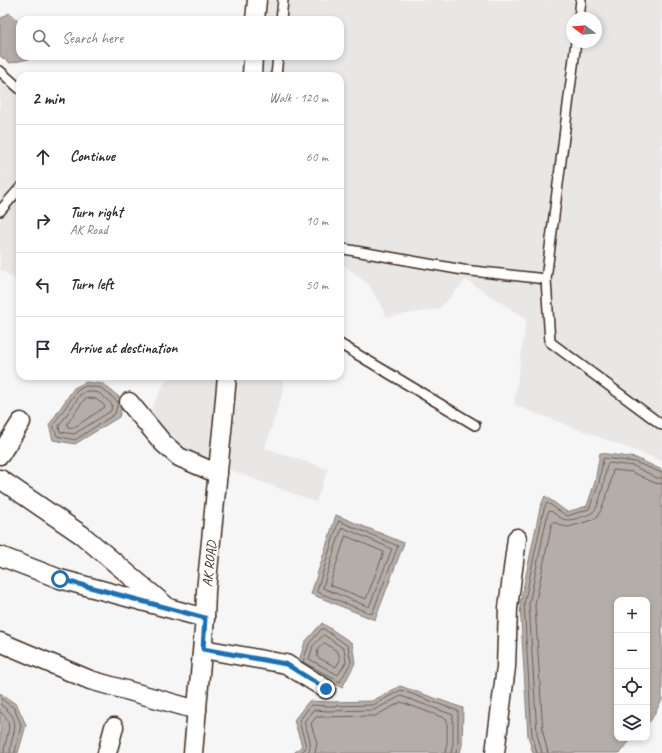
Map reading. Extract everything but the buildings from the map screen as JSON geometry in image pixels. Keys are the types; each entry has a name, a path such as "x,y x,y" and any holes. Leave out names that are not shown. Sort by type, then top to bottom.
{"street":[{"path":"256,16 257,0"},
{"path":"252,72 253,60"},
{"name":"AK ROAD","path":"193,753 203,649 206,590 227,380"},
{"path":"130,402 163,443 179,458 218,474"},
{"path":"0,455 21,422"},
{"path":"0,479 82,535 168,608"},
{"path":"495,753 506,668 508,608 517,538"},
{"path":"0,556 60,579 205,618"},
{"path":"0,642 90,680 197,710"},
{"path":"203,649 286,664 326,689"},
{"path":"107,753 114,727"}],"lane":[{"path":"281,16 283,0"},
{"path":"580,12 581,0"},
{"path":"575,48 546,279 550,342 662,425"},
{"path":"276,72 278,60"},
{"path":"0,71 16,85"},
{"path":"0,211 16,193"},
{"path":"344,249 463,270 546,279"},
{"path":"344,346 475,425"}],"shaded area":[{"path":"264,0 662,0 662,461 514,405 526,319 466,280 439,309 387,317 369,285 344,265 344,72 258,72 259,60 344,60 344,16 262,16"},
{"path":"0,77 16,92 16,280 0,269"},
{"path":"166,380 283,380 283,392 265,448 328,469 316,502 182,452 148,415"}],"water":[{"path":"9,13 16,19 16,60 24,60 10,63 0,56 0,19"},
{"path":"86,382 103,384 124,401 119,417 75,444 53,440 49,425 74,388"},
{"path":"600,453 636,458 662,470 662,700 650,721 650,597 614,597 614,741 630,741 619,753 533,753 528,736 520,604 540,508 545,496 567,512 587,506 595,482"},
{"path":"336,515 404,543 375,620 311,594"},
{"path":"322,623 352,643 355,663 342,688 298,664 305,642"},
{"path":"400,686 463,708 462,745 460,753 294,753 302,746 294,720 309,701 372,701"},
{"path":"0,693 17,705 26,725 18,753 0,753"}],"route":[{"path":"60,579 205,618 203,649 286,664 326,689"}]}
